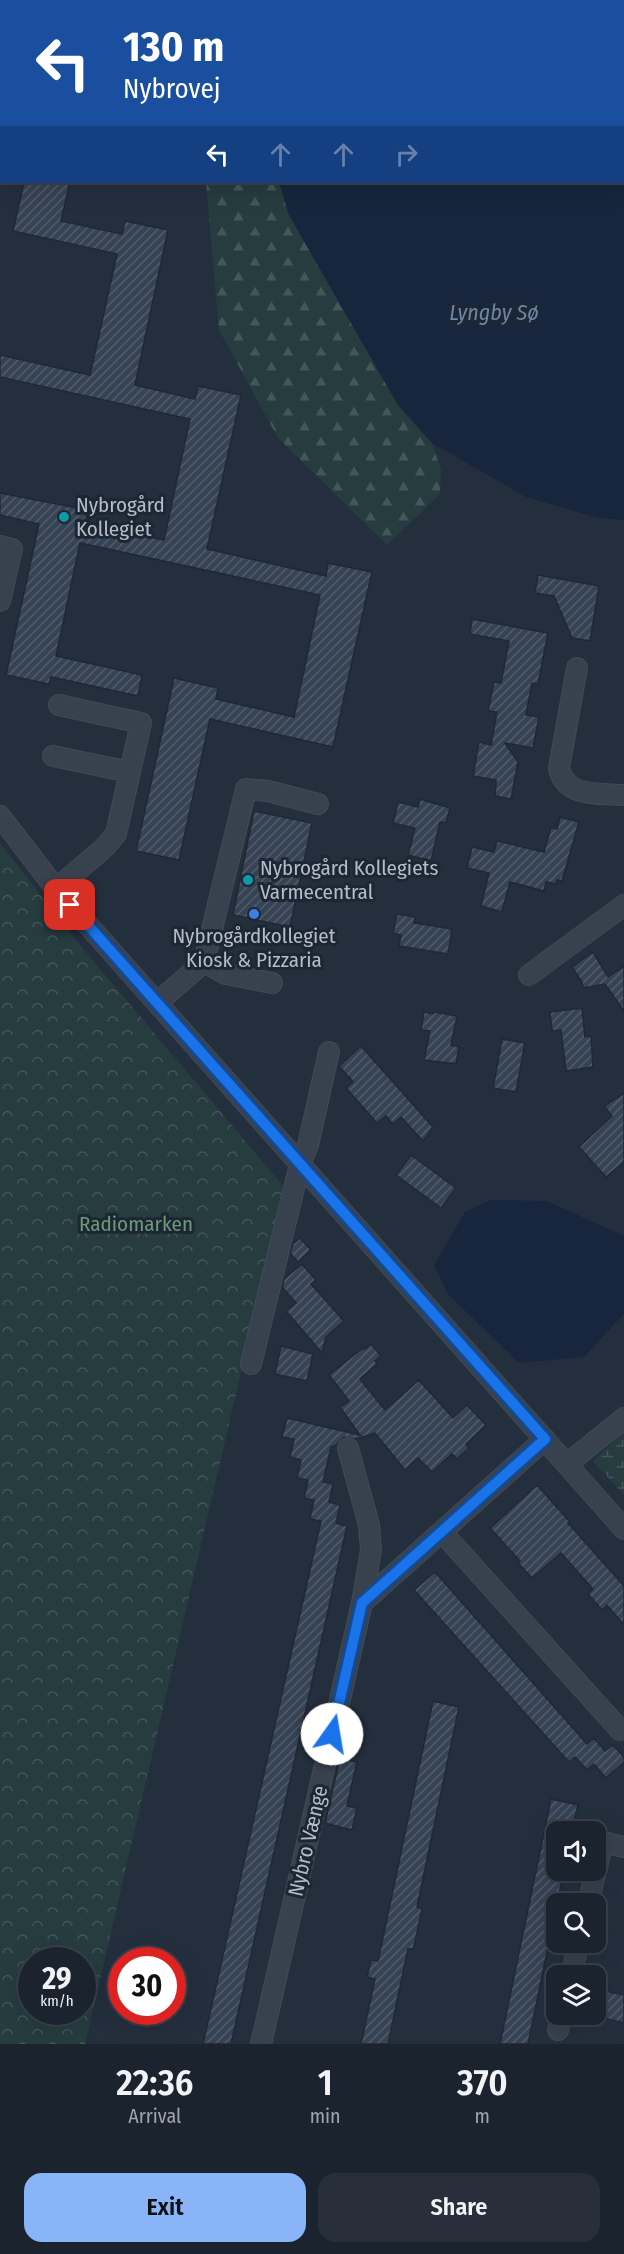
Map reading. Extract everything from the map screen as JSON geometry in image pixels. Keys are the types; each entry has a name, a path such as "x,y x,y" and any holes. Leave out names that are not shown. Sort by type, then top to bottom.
{"street":[{"path":"0,546 12,549 0,601"},
{"path":"577,668 559,768 561,777 573,789 624,795"},
{"path":"56,889 105,847 116,834 141,723 59,705"},
{"path":"53,756 130,772"},
{"path":"157,1003 204,962 246,789 268,791 318,804"},
{"path":"0,816 8,839 56,889 624,1529"},
{"path":"529,975 624,905"},
{"path":"204,962 226,974 272,983"},
{"path":"251,1364 300,1164 308,1145 329,1052"},
{"path":"567,1464 624,1418"},
{"path":"362,1603 545,1439"},
{"name":"Nybro Vænge","path":"261,2044 362,1603 371,1551 369,1525 348,1448"},
{"path":"442,1532 620,1730"},
{"path":"591,1893 603,1842 624,1846"}],"green space":[{"path":"206,183 279,183 289,215 398,405 432,443 441,470 440,494 387,545 278,438 219,330"},
{"name":"Radiomarken","path":"0,843 84,950 284,1187 96,1997 96,1947 18,1947 18,2025 89,2025 85,2044 0,2044"},
{"path":"624,1432 624,1495 593,1461"}],"water":[{"name":"Lyngby Sø","path":"279,183 624,183 624,520 598,518 526,497 432,443 398,405 289,215"},
{"path":"491,1200 547,1201 624,1236 624,1314 584,1357 519,1363 448,1294 434,1265 465,1212"}],"building":[{"name":"Nybrogård Kollegiet","path":"24,183 70,183 61,221 122,234 125,221 168,230 135,385 195,399 198,386 241,395 207,549 326,576 328,563 372,572 333,747 210,719 179,860 136,851 174,678 218,688 216,699 294,717 320,595 80,543 56,656 142,675 138,696 51,677 49,684 6,675 39,524 0,515 0,493 88,510 85,523 164,540 190,419 0,377 0,355 90,375 117,254 13,231"},
{"path":"538,575 599,586 590,641 572,638 554,596 535,593"},
{"path":"472,619 548,633 538,684 532,683 526,715 539,717 533,748 505,743 518,762 511,799 495,796 496,780 473,776 479,742 491,745 497,712 488,711 494,682 501,683 509,641 470,634"},
{"path":"420,799 450,808 446,823 440,822 431,861 408,855 415,828 393,823 398,802 418,807"},
{"name":"Nybrogård Kollegiets Varmecentral","path":"254,811 312,823 290,927 233,915"},
{"path":"560,817 579,822 562,881 557,880 556,884 546,882 544,891 510,882 502,912 481,906 489,873 467,868 472,847 494,852 497,841 544,852 551,827 557,829"},
{"path":"397,914 415,917 414,923 452,929 448,954 399,946 401,935 393,933"},
{"path":"593,952 608,977 624,966 624,1011 605,984 583,988 582,982 572,967"},
{"path":"582,1008 585,1037 591,1036 593,1067 566,1071 561,1030 552,1031 550,1012"},
{"path":"424,1012 457,1016 451,1045 459,1047 456,1064 424,1060 430,1031 421,1030"},
{"path":"502,1039 525,1043 516,1092 493,1088"},
{"path":"361,1046 433,1127 423,1141 401,1117 393,1124 386,1116 377,1123 346,1088 353,1082 339,1066"},
{"path":"624,1093 624,1162 606,1177 579,1147 612,1116 604,1106"},
{"path":"411,1155 456,1188 441,1208 396,1175"},
{"path":"300,1238 311,1250 298,1262 290,1253 293,1244"},
{"path":"302,1264 316,1280 311,1284 344,1321 326,1337 322,1353 286,1311 296,1303 282,1287 284,1279"},
{"path":"371,1344 381,1356 375,1361 377,1364 360,1379 385,1410 419,1380 453,1418 467,1405 486,1425 466,1444 469,1448 457,1459 452,1454 432,1472 418,1458 405,1470 375,1433 356,1439 344,1437 331,1447 323,1482 333,1484 329,1502 340,1505 336,1523 347,1526 231,2044 203,2044 321,1521 310,1519 314,1500 304,1498 308,1480 297,1478 301,1460 290,1457 294,1439 282,1437 287,1418 360,1435 340,1407 349,1401 329,1375"},
{"path":"281,1346 313,1354 307,1381 275,1374"},
{"path":"537,1485 624,1586 624,1625 607,1605 602,1610 588,1594 593,1589 561,1553 532,1578 490,1528"},
{"path":"435,1572 587,1744 594,1738 605,1751 613,1745 624,1757 624,1762 606,1778 594,1764 587,1770 575,1757 569,1762 414,1590"},
{"path":"433,1701 459,1707 417,1907 422,1909 413,1949 408,1949 388,2044 361,2044 375,1979 367,1977 371,1960 378,1961"},
{"path":"340,1758 357,1762 347,1806 357,1808 352,1830 325,1823"},
{"path":"551,1799 578,1805 574,1821 546,1821"},
{"path":"546,1823 546,1881 562,1881 559,1893 546,1893 547,1953 528,2044 500,2044"},
{"path":"606,1991 624,1995 624,2023 606,2019"}],"place":[{"name":"Nybrogård Kollegiet","path":"64,517"},
{"name":"Nybrogård Kollegiets Varmecentral","path":"248,880"},
{"name":"Nybrogårdkollegiet Kiosk & Pizzaria","path":"254,914"}],"route":[{"path":"70,905 545,1439 362,1603 332,1734"}]}
